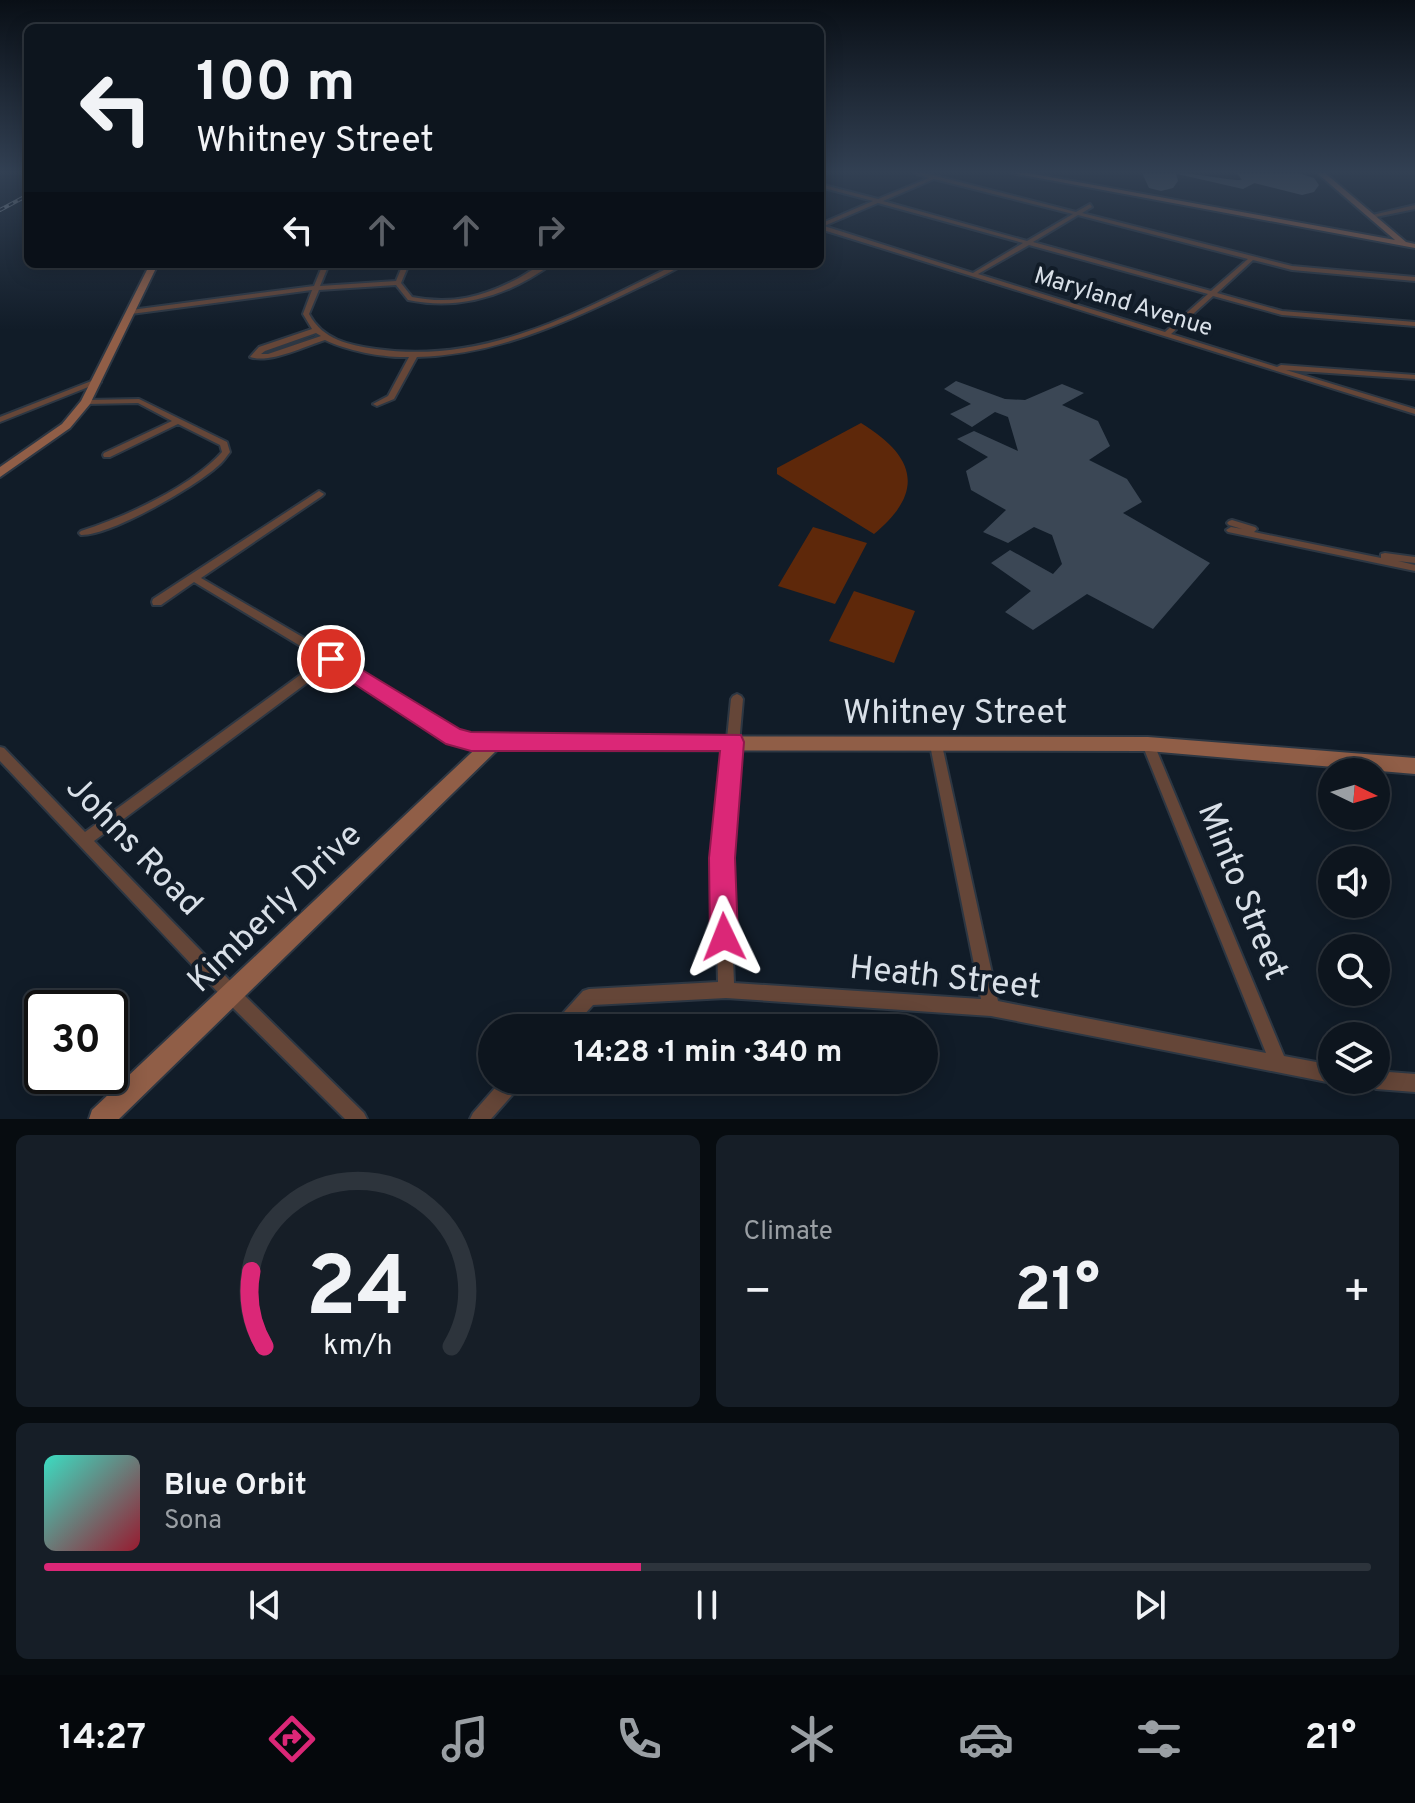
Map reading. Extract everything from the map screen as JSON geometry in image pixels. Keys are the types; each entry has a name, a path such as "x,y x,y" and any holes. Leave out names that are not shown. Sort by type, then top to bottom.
{"street":[{"path":"966,225 1282,313 1415,324"},
{"path":"973,275 1059,225"},
{"path":"1122,225 1317,271 1415,279"},
{"path":"1300,225 1415,246"},
{"path":"1382,225 1415,254"},
{"name":"Maryland Avenue","path":"824,228 1415,412"},
{"path":"1166,335 1252,258"},
{"path":"0,473 66,426 86,402 152,268"},
{"path":"324,268 306,314 317,330 326,337 375,353 414,355 448,354 516,339 672,268"},
{"path":"398,283 405,268"},
{"path":"398,283 410,299 424,303 465,303 510,286 542,268"},
{"path":"131,312 314,288 398,283"},
{"path":"317,330 262,349 254,357 269,356 326,337"},
{"path":"377,404 391,397 414,355"},
{"path":"1263,366 1415,377"},
{"path":"0,420 97,382"},
{"path":"84,533 109,527 220,462 226,452 224,444 129,398 86,402"},
{"path":"107,455 178,421"},
{"path":"157,602 319,494"},
{"path":"1415,560 1232,527 1415,568"},
{"path":"194,578 454,737 493,743"},
{"path":"86,839 331,659"},
{"path":"726,990 722,858 737,699"},
{"name":"Whitney Street","path":"493,743 1148,744 1415,766"},
{"name":"Kimberly Drive","path":"101,1119 233,996 493,743"},
{"name":"Minto Street","path":"1148,744 1278,1062"},
{"path":"936,745 991,1008"},
{"name":"Johns Road","path":"0,752 233,996 358,1119"},
{"name":"Heath Street","path":"574,1014 589,997 726,990 991,1008 1318,1071"},
{"path":"1390,1081 1415,1083"},
{"path":"479,1119 501,1094"}],"shaded area":[{"path":"861,423 893,448 903,461 907,475 907,489 902,503 874,534 777,474 777,468"},
{"path":"813,527 867,543 835,604 778,586"},
{"path":"854,591 915,611 894,663 829,641"}],"building":[{"path":"956,381 1005,399 1025,400 1062,384 1084,393 1062,405 1098,421 1110,446 1089,460 1127,479 1142,502 1123,513 1210,563 1153,629 1087,594 1033,630 1005,612 1031,591 991,563 1010,550 1053,574 1062,564 1052,535 1034,527 1008,543 983,532 1006,510 971,490 966,471 988,457 957,439 974,431 1018,451 1008,417 995,412 972,427 950,414 971,404 944,389"}],"route":[{"path":"331,659 454,737 471,742 733,742 722,858 724,937"}]}
